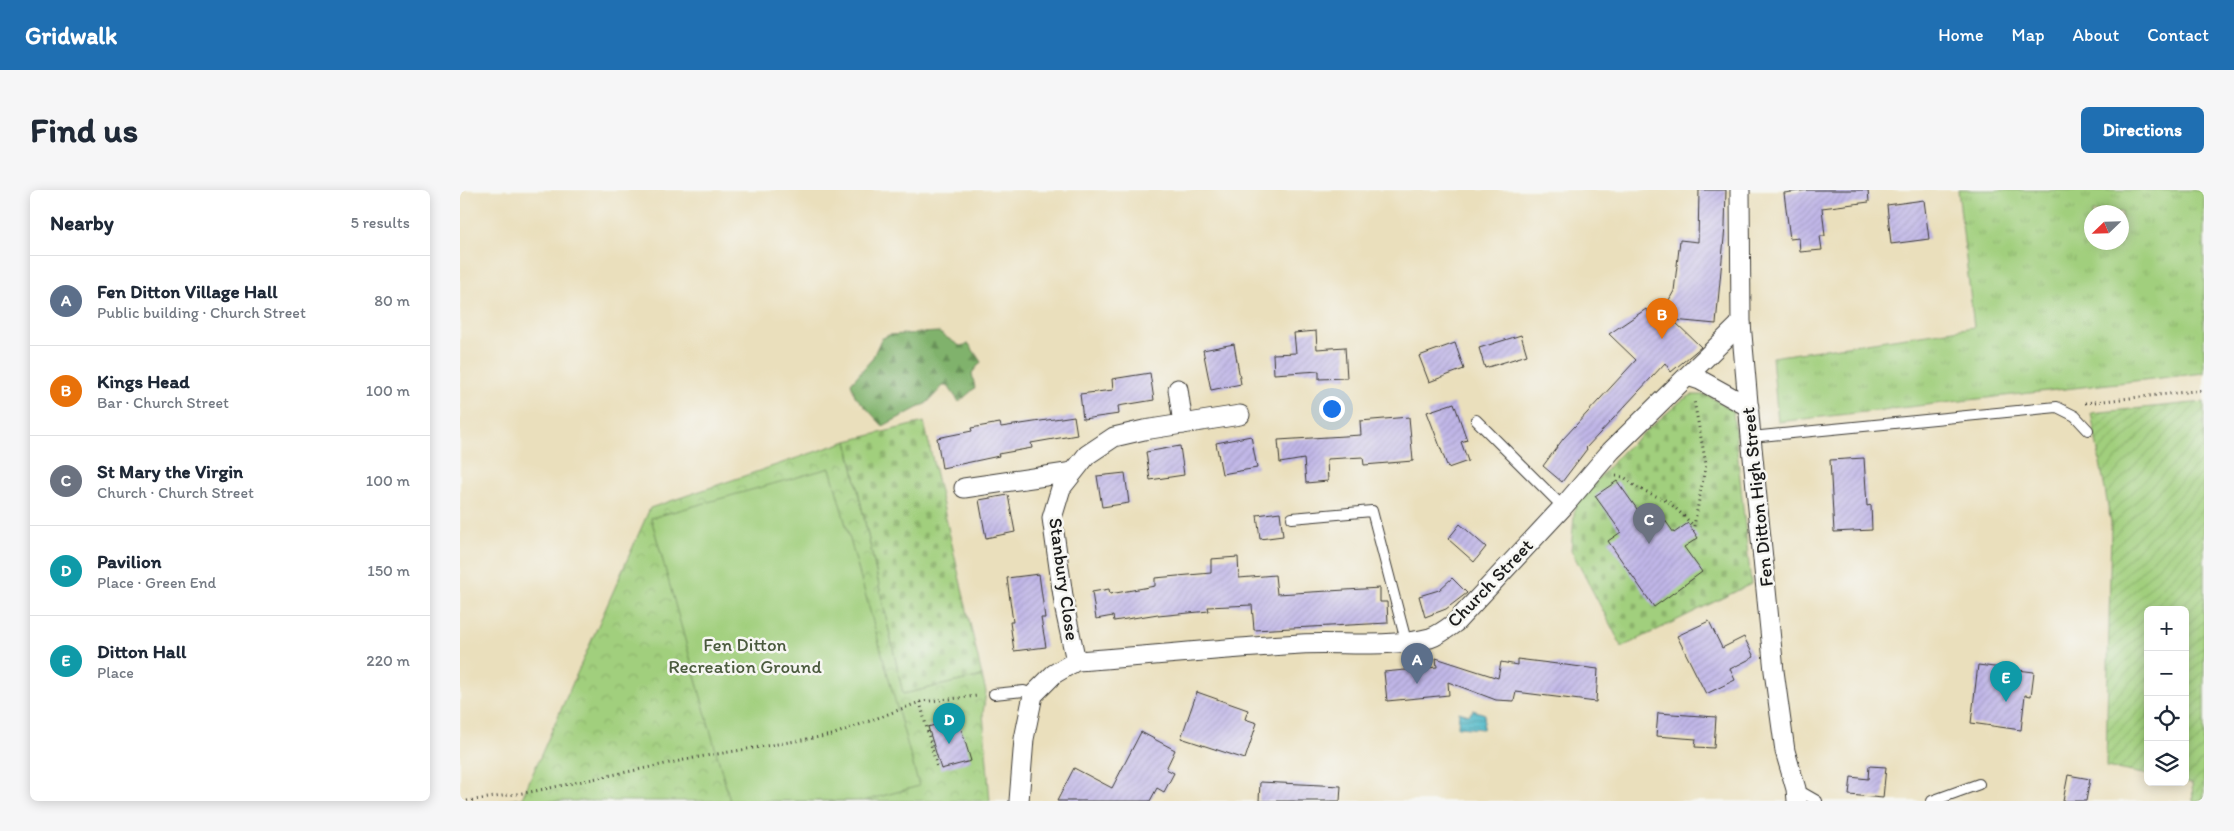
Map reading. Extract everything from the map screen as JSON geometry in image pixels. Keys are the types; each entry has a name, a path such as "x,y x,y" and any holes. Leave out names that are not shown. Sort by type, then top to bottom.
{"street":[{"name":"Fen Ditton High Street","path":"1740,190 1741,323 1748,407 1774,672 1785,751 1796,795"},
{"name":"Church Street","path":"1076,661 1302,644 1352,645 1431,638 1456,622 1563,507 1611,451 1694,378 1741,323"},
{"path":"1694,378 1748,407"},
{"path":"1178,389 1183,424"},
{"name":"Stanbury Close","path":"1076,661 1065,610 1052,518 1061,488 1087,454 1114,437 1240,415"},
{"path":"964,488 1073,472"},
{"path":"1019,801 1024,739 1033,695 1054,674 1076,661"}],"lane":[{"path":"1751,437 2057,406 2075,416 2088,430"},
{"path":"1476,420 1563,507"},
{"path":"1292,518 1372,511 1406,641"},
{"path":"994,694 1024,691 1033,695"},
{"path":"1932,801 1980,784"},
{"path":"1796,795 1817,801"}],"path":[{"path":"1693,531 1706,464 1692,395 1694,378"},
{"path":"2057,406 2204,390"},
{"path":"1611,476 1624,477 1636,487 1669,502 1694,526"},
{"path":"468,801 530,792 699,757 832,735 920,702 994,694"},
{"path":"920,702 938,768"}],"green space":[{"path":"1958,190 2204,190 2204,373 1778,422 1772,357 1974,327"},
{"path":"938,332 960,346 969,344 981,362 972,373 975,388 959,402 948,386 943,386 927,403 883,426 855,396 851,383 872,359 881,339 889,335"},
{"path":"1692,395 1707,395 1733,411 1751,584 1622,647 1571,550 1575,505 1624,450 1682,400"},
{"path":"2204,402 2204,801 2193,801 2192,783 2189,783 2189,606 2144,606 2144,774 2106,767 2111,523 2091,413"},
{"path":"924,422 982,676 903,694 847,441"},
{"name":"Fen Ditton Recreation Ground","path":"847,441 903,694 982,676 986,692 983,713 990,801 503,801 522,798 650,508"},
{"path":"830,468 919,786 864,801 730,801 651,518"}],"water":[{"path":"1473,710 1485,714 1483,729 1458,727 1459,712 1469,715"}],"building":[{"path":"1699,190 1726,190 1725,227 1716,324 1673,320 1701,347 1671,372 1665,363 1586,448 1562,482 1543,466 1563,439 1636,360 1609,334 1646,309 1656,323 1674,291 1680,240 1698,242"},
{"path":"1808,190 1868,190 1869,202 1822,208 1825,236 1820,236 1822,250 1800,252 1799,238 1790,239 1784,193"},
{"path":"1924,200 1929,239 1891,244 1887,205"},
{"path":"1316,331 1317,349 1345,347 1347,378 1319,379 1319,371 1274,374 1273,354 1296,353 1294,333"},
{"path":"1521,335 1527,355 1485,368 1479,348"},
{"path":"1455,343 1464,369 1429,382 1419,356"},
{"path":"1234,344 1241,384 1211,390 1203,350"},
{"path":"1150,373 1154,400 1118,406 1119,414 1083,419 1080,394 1113,390 1112,379"},
{"path":"1454,403 1467,440 1461,442 1468,461 1448,468 1427,412"},
{"path":"1074,416 1077,435 1031,443 1032,448 998,454 999,456 942,468 937,438 972,431 971,428 1000,423 1001,427"},
{"path":"1409,417 1413,461 1364,465 1363,457 1327,459 1328,481 1306,483 1304,459 1280,463 1278,440 1361,435 1360,421"},
{"path":"1251,436 1257,468 1222,474 1216,443"},
{"path":"1180,446 1184,475 1150,480 1146,452"},
{"path":"1864,458 1867,506 1871,505 1872,530 1834,532 1830,460"},
{"path":"1125,473 1129,503 1102,507 1097,476"},
{"path":"1617,481 1642,516 1655,506 1674,533 1688,523 1698,538 1684,547 1702,572 1654,607 1608,541 1621,532 1595,496"},
{"path":"1008,495 1015,532 986,538 979,500"},
{"path":"1280,512 1283,536 1260,539 1257,515"},
{"path":"1460,524 1486,547 1474,562 1448,539"},
{"path":"1238,557 1239,578 1275,575 1277,594 1380,588 1380,602 1387,602 1388,623 1254,630 1252,605 1208,607 1209,611 1158,616 1158,614 1114,621 1113,616 1096,619 1092,592 1109,589 1110,594 1155,586 1155,578 1211,573 1211,559"},
{"path":"1039,574 1045,618 1041,618 1046,647 1014,651 1010,622 1013,622 1007,578"},
{"path":"1452,578 1467,593 1446,609 1425,617 1419,596 1439,590"},
{"path":"1709,621 1722,648 1744,637 1754,657 1730,669 1735,680 1706,694 1677,636"},
{"path":"1436,658 1498,678 1501,662 1517,665 1517,659 1598,669 1596,702 1516,692 1514,701 1496,700 1448,682 1449,695 1387,701 1384,672 1437,667"},
{"path":"1978,665 2034,672 2031,696 2025,695 2021,730 1971,723"},
{"path":"1197,692 1248,710 1245,719 1257,723 1245,759 1181,738"},
{"path":"1658,713 1716,717 1714,748 1695,747 1696,739 1656,736"},
{"path":"958,718 971,761 941,769 928,727"},
{"path":"1141,732 1175,750 1166,769 1174,773 1164,792 1157,788 1150,801 1057,801 1074,768 1112,788"},
{"path":"1869,766 1886,767 1883,798 1849,795 1851,777 1868,779"},
{"path":"2068,775 2090,779 2086,801 2063,801"},
{"path":"1260,782 1341,786 1340,801 1259,801"}],"place":[{"name":"Kings Head","path":"1662,339"},
{"name":"St Mary the Virgin","path":"1649,544"},
{"name":"Fen Ditton Village Hall","path":"1417,684"},
{"name":"Ditton Hall","path":"2006,702"},
{"name":"Pavilion","path":"949,744"}]}
